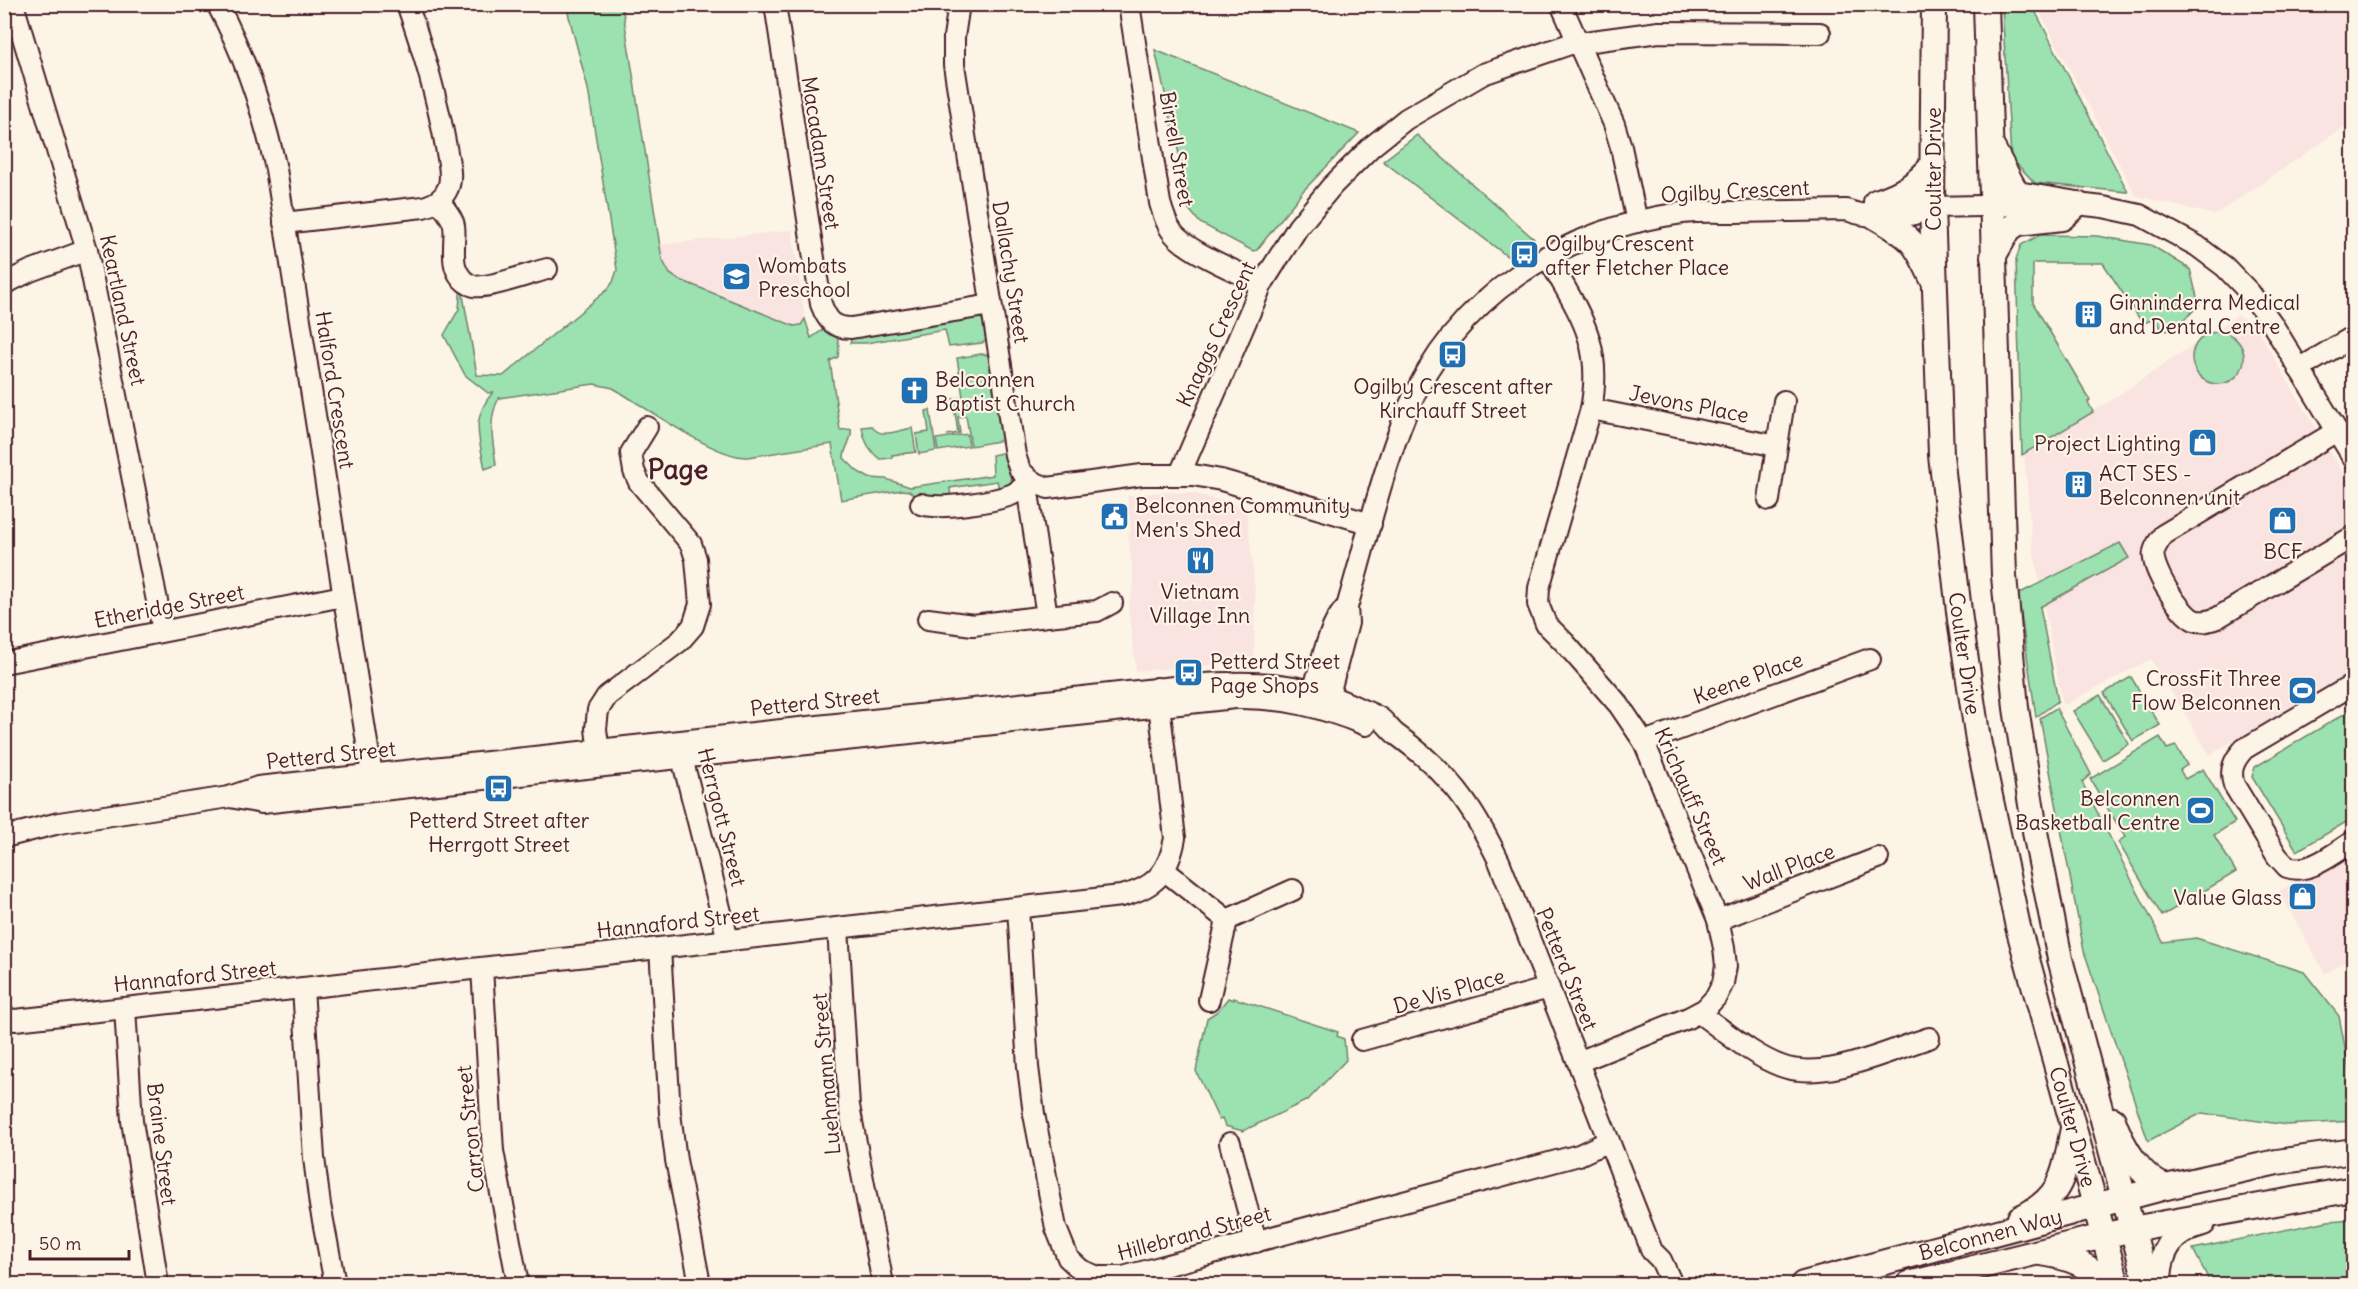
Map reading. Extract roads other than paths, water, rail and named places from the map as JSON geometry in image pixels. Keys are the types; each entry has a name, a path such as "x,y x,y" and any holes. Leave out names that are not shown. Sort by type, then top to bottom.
{"main road":[{"name":"Coulter Drive","path":"1934,4 1932,207 1941,455 1959,620 1978,740 2002,858 2032,983 2117,1284"},
{"name":"Coulter Drive","path":"1986,4 2004,576 2016,708 2036,837 2060,959 2147,1284"},
{"path":"1989,142 2018,194 2077,204"},
{"path":"1932,165 1916,184 1876,209 1908,236 1921,255 1935,286"},
{"path":"1993,257 2009,229 2018,223 2062,218 2077,204"},
{"path":"2060,959 2080,1003 2118,1133 2148,1178 2166,1187"},
{"path":"1977,1238 2028,1214 2053,1195 2065,1170 2073,1128"},
{"name":"Belconnen Way","path":"1803,1284 2166,1187 2277,1162 2354,1151"},
{"name":"Belconnen Way","path":"1909,1284 2132,1229 2354,1189"},
{"path":"2159,1284 2159,1267 2162,1256 2173,1239 2180,1233 2198,1224 2280,1201"},
{"path":"2034,1252 2065,1258 2081,1265 2096,1274 2104,1284"}],"street":[{"name":"Keartland Street","path":"13,4 87,250 163,631"},
{"name":"Halford Crescent","path":"217,4 242,54 259,99 276,169 373,783"},
{"path":"284,223 423,207 439,201 447,191 450,172 440,116 426,59 408,4"},
{"name":"Macadam Street","path":"776,4 821,304 829,321 837,327 851,328 991,305"},
{"name":"Dallachy Street","path":"959,4 954,37 954,65 1015,455 1020,470 1031,481"},
{"name":"Birrell Street","path":"1129,4 1160,203 1165,219 1173,233 1191,248 1262,284"},
{"path":"1561,4 1614,124 1637,222"},
{"name":"Knaggs Crescent","path":"1180,474 1262,284 1298,227 1332,186 1371,147 1407,119 1484,74 1570,44 1659,32 1820,33"},
{"path":"439,201 454,221 456,228 454,266 460,278 467,283 482,286 547,269"},
{"name":"Ogilby Crescent","path":"1319,700 1333,626 1339,613 1347,607 1392,452 1408,410 1428,371 1453,335 1496,290 1547,256 1602,231 1637,222 1685,213 1846,210 1865,217 1876,209 1917,215 1932,207 1991,205 2077,204 2140,215 2208,253 2250,293 2271,322 2354,459"},
{"path":"4,284 30,271 87,250"},
{"name":"Krichauff Street","path":"1547,256 1580,315 1590,338 1595,362 1595,378 1591,409 1539,588 1538,604 1546,624 1606,689 1644,741 1718,920 1724,948 1725,975 1716,997 1699,1013 1578,1062"},
{"path":"2299,369 2354,336"},
{"path":"1769,500 1784,400"},
{"name":"Jevons Place","path":"1591,409 1777,446"},
{"path":"599,758 596,729 598,710 607,696 680,641 693,626 700,604 696,559 691,544 639,482 634,471 631,453 647,428"},
{"path":"2337,431 2163,535 2153,553 2155,566 2187,616 2204,622 2217,618 2354,536"},
{"path":"1031,481 1048,488 1060,488 1142,475 1180,474 1221,480 1371,524"},
{"path":"921,504 934,508 946,507 1004,497 1015,493 1031,481"},
{"path":"1031,481 1028,494 1047,616"},
{"name":"Etheridge Street","path":"4,663 343,596"},
{"path":"928,619 973,625 1097,611 1112,603"},
{"name":"Keene Place","path":"1644,741 1870,658"},
{"name":"Petterd Street","path":"4,837 59,823 229,797 258,787 373,783 1158,697 1236,681 1284,684 1319,700 1380,718 1443,774 1481,824 1499,861 1652,1251 1652,1263 1660,1284"},
{"path":"2354,684 2244,749 2235,759 2232,771 2234,785 2277,856 2287,867 2304,868 2313,865 2354,841"},
{"name":"Hannaford Street","path":"4,1018 15,1020 125,1008 1018,908 1138,892 1152,883 1164,870 1172,856 1175,838 1158,697"},
{"name":"Herrgott Street","path":"680,749 728,940"},
{"name":"Wall Place","path":"1718,920 1878,858"},
{"path":"1164,870 1227,920"},
{"path":"1227,920 1293,890"},
{"name":"Hillebrand Street","path":"1018,908 1028,1067 1034,1114 1056,1228 1068,1257 1081,1270 1098,1277 1115,1278 1256,1242 1579,1155 1609,1142"},
{"path":"1209,1000 1227,920"},
{"name":"Luehmann Street","path":"838,928 849,1106 883,1284"},
{"path":"660,948 670,1113 676,1160 700,1284"},
{"name":"Carron Street","path":"482,968 493,1151 518,1284"},
{"path":"303,988 314,1158 320,1206 335,1284"},
{"name":"De Vis Place","path":"1362,1040 1549,988"},
{"name":"Braine Street","path":"125,1008 132,1121 158,1284"},
{"path":"1699,1013 1759,1055 1779,1065 1799,1071 1820,1071 1840,1067 1929,1038"},
{"path":"1230,1143 1256,1242"},
{"name":"Petterd Street","path":"1652,1251 1661,1260 1672,1284"}],"place":[{"name":"Ogilby Crescent after Fletcher Place","path":"1524,255"},
{"name":"Wombats Preschool","path":"737,277"},
{"name":"Ginninderra Medical and Dental Centre","path":"2088,314"},
{"name":"Ogilby Crescent after Kirchauff Street","path":"1453,355"},
{"name":"Belconnen Baptist Church","path":"914,391"},
{"name":"Project Lighting","path":"2202,443"},
{"name":"ACT SES - Belconnen unit","path":"2078,485"},
{"name":"Belconnen Community Men's Shed","path":"1114,517"},
{"name":"BCF","path":"2283,520"},
{"name":"Vietnam Village Inn","path":"1200,560"},
{"name":"Petterd Street Page Shops","path":"1189,673"},
{"name":"CrossFit Three Flow Belconnen","path":"2302,690"},
{"name":"Petterd Street after Herrgott Street","path":"499,789"},
{"name":"Belconnen Basketball Centre","path":"2201,810"},
{"name":"Value Glass","path":"2303,897"}],"district":[{"name":"Page","path":"678,469"}]}
